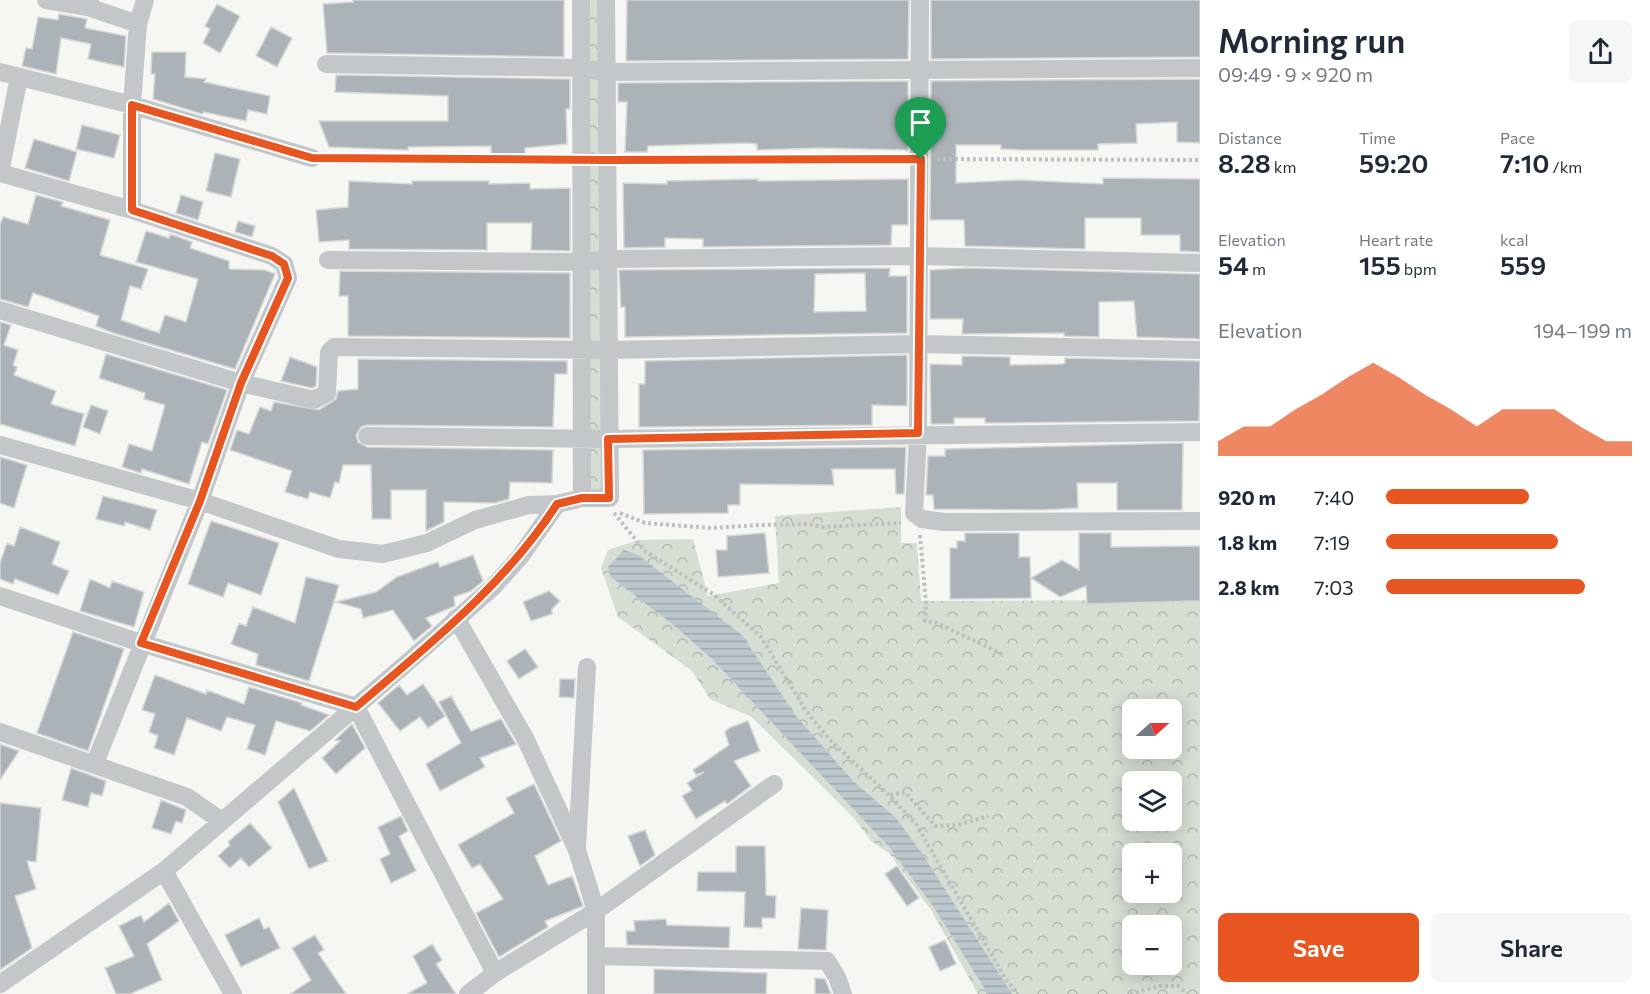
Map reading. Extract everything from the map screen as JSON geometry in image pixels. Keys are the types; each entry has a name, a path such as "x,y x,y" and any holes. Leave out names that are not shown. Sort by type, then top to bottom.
{"street":[{"path":"46,0 89,4 138,24"},
{"path":"132,210 132,105 138,24 145,0"},
{"path":"581,0 582,498"},
{"path":"0,445 200,501 339,549 383,554 427,543 475,520 519,508 557,504 582,498 611,505 608,439 606,0"},
{"path":"920,0 918,433 914,513 922,519 944,522 1200,521"},
{"path":"326,64 580,68 606,72 1200,68"},
{"path":"0,72 132,105 312,158"},
{"path":"20,77 0,173 132,210 272,256 284,264 288,278 241,383 200,501 141,643 95,763"},
{"path":"328,261 582,262 608,259 920,256 1200,263"},
{"path":"0,310 241,383 314,400 327,393 328,352 334,346 608,350 919,344 1200,350"},
{"path":"367,436 608,439 918,433 1200,432"},
{"path":"0,984 164,870 220,820 356,707 492,588 520,557 557,504"},
{"path":"0,596 141,643 356,707 495,973"},
{"path":"456,618 525,738 577,850 596,911 596,994"},
{"path":"577,850 587,667"},
{"path":"0,732 95,763 186,797 220,820"},
{"path":"468,994 495,973 596,911 774,784"},
{"path":"164,870 233,994"},
{"path":"597,956 827,962 837,977 843,994"}],"path":[{"path":"312,158 581,160"},
{"path":"607,160 1200,160"},
{"path":"611,505 645,523 711,528 759,525 822,527 907,523"},
{"path":"611,505 645,551 713,594 761,637 806,711 831,741 889,795 916,824 1005,978 1018,994"},
{"path":"914,526 920,533 923,556 925,621 937,623 1002,654"},
{"path":"889,795 905,792 935,826 958,825 988,816"},
{"path":"1130,994 1160,986 1178,986 1187,994"}],"green space":[{"path":"583,0 606,0 605,490 585,495"},
{"path":"901,507 901,543 917,543 921,601 1200,600 1200,994 978,994 931,910 889,853 871,841 853,817 752,717 710,699 692,671 618,617 601,568 608,550 639,540 693,539 708,596 779,583 775,516"}],"shaded area":[{"path":"624,550 638,555 742,635 796,716 854,782 896,818 919,849 1012,994 988,994 933,906 889,847 713,660 676,627 611,577 608,567"}],"building":[{"path":"353,0 564,0 564,57 327,53 323,4 353,2"},
{"path":"627,0 909,0 908,59 626,61"},
{"path":"931,0 1200,0 1200,57 931,59"},
{"path":"217,4 240,16 220,53 203,43 210,29 205,26"},
{"path":"59,14 87,19 85,28 126,36 124,67 88,59 91,44 61,38 56,74 22,66 26,48 32,49 38,17 58,20"},
{"path":"271,27 292,38 277,67 256,56"},
{"path":"152,52 186,52 185,77 206,79 204,82 270,96 267,114 248,110 246,121 204,112 202,114 153,99 155,74 151,74"},
{"path":"336,75 570,79 570,109 566,109 567,144 525,148 525,154 491,154 491,146 408,147 408,150 329,147 319,121 448,121 448,96 335,92"},
{"path":"1200,79 1200,143 1177,142 1177,122 1136,124 1137,143 1098,144 1098,150 1023,150 1001,149 1001,145 956,145 956,183 1019,180 1103,184 1103,178 1200,179 1200,252 1180,251 1180,235 1141,235 1141,218 1085,218 1085,249 965,246 964,220 930,220 931,81"},
{"path":"908,81 908,150 819,148 757,150 757,144 745,143 648,146 647,152 625,152 627,102 618,102 618,83"},
{"path":"82,125 120,135 114,158 76,149"},
{"path":"34,139 77,152 69,181 25,168"},
{"path":"215,153 240,159 231,197 206,191"},
{"path":"758,179 758,181 908,179 908,225 892,225 891,245 703,247 703,239 665,238 665,247 624,248 623,183 667,184 667,181"},
{"path":"349,181 412,184 412,181 489,181 489,184 530,183 530,189 570,188 570,251 531,250 532,223 487,223 487,250 349,249 349,240 319,242 316,210 348,207"},
{"path":"36,195 63,202 61,206 110,220 100,255 148,269 141,289 130,286 121,320 159,333 165,315 186,322 198,279 136,262 146,231 169,238 170,234 192,242 190,248 229,261 229,269 265,270 275,274 235,369 113,333 96,326 99,316 33,293 28,307 0,299 0,225 3,217 28,224"},
{"path":"181,195 203,202 198,220 176,213"},
{"path":"238,221 255,226 252,237 235,232"},
{"path":"890,268 889,276 907,276 907,333 625,337 625,307 621,307 619,270","holes":["865,273 866,311 814,312 815,274"]},
{"path":"965,268 1200,274 1200,339 1137,337 1134,301 1099,302 1099,337 1064,336 1064,333 962,334 963,319 930,319 930,270"},
{"path":"340,271 570,273 570,338 348,336 348,296 339,296"},
{"path":"0,322 11,325 4,345 18,350 13,365 17,367 14,375 56,391 51,404 84,414 75,446 0,424"},
{"path":"106,354 227,390 208,444 202,442 189,484 142,469 141,473 122,467 129,444 152,451 165,405 144,399 145,393 99,378"},
{"path":"907,355 907,406 872,405 872,425 639,427 639,384 645,384 645,361"},
{"path":"962,356 1010,357 1010,365 1062,364 1065,363 1065,358 1200,361 1199,421 985,423 985,418 954,418 954,424 931,424 930,364 962,365"},
{"path":"290,357 317,367 316,386 312,388 281,381"},
{"path":"358,359 567,361 567,374 555,374 553,427 367,425 361,427 356,435 358,442 367,447 553,450 552,483 510,482 509,499 495,503 444,502 444,522 426,531 426,490 391,490 391,519 372,519 371,465 343,465 339,483 335,482 330,498 310,492 308,499 285,492 292,471 230,450 237,430 249,434 260,407 271,411 274,402 319,410 336,399 338,391 358,389"},
{"path":"91,405 108,411 100,434 83,427"},
{"path":"1183,443 1182,510 1117,510 1117,483 1077,483 1078,508 934,509 933,495 926,495 928,456 945,456 945,449"},
{"path":"906,447 904,494 896,494 895,469 832,469 834,485 740,484 740,505 728,505 728,513 644,514 643,450"},
{"path":"0,457 27,465 14,508 0,503"},
{"path":"103,496 157,510 150,530 125,522 124,526 96,519"},
{"path":"211,521 279,543 261,595 228,583 223,597 188,584"},
{"path":"20,527 60,542 52,564 69,571 58,595 15,579 13,584 0,579 0,563 7,543 14,546"},
{"path":"765,533 769,573 718,577 716,550 727,550 727,536"},
{"path":"965,533 1019,533 1019,557 1030,557 1031,598 950,599 950,548 957,548 957,541 965,541"},
{"path":"1079,533 1111,533 1111,547 1200,546 1200,601 1087,604 1086,586 1060,597 1031,578 1062,560 1079,570"},
{"path":"473,555 483,581 471,591 454,597 455,606 426,618 432,626 414,641 393,610 363,618 361,609 336,602 376,592 397,577 438,562 440,567"},
{"path":"306,577 339,585 309,681 256,665 258,654 231,644 239,623 246,626 253,607 295,623"},
{"path":"90,579 110,588 112,581 144,592 134,627 80,611"},
{"path":"549,591 560,601 552,609 552,614 531,621 523,602"},
{"path":"73,632 124,649 88,751 37,733"},
{"path":"525,649 538,667 519,679 507,661"},
{"path":"155,675 206,694 207,690 244,704 249,687 302,703 301,705 329,715 310,731 276,721 265,755 247,749 255,725 227,717 221,731 187,718 174,755 154,748 158,736 149,732 155,714 142,710"},
{"path":"560,679 575,679 574,698 559,697"},
{"path":"423,684 445,716 428,728 420,717 400,731 378,703 399,685 407,695"},
{"path":"451,696 471,731 501,719 516,744 480,758 485,767 440,791 426,764 461,743 439,702"},
{"path":"748,721 760,751 734,761 751,786 727,804 725,801 696,819 682,796 692,790 687,783 704,772 696,775 693,770 729,745 725,732 729,728"},
{"path":"352,724 365,748 336,774 322,758 340,741 335,740"},
{"path":"0,744 19,751 0,780"},
{"path":"71,768 106,781 102,796 91,793 88,807 62,800"},
{"path":"534,784 561,841 535,856 548,885 572,876 583,906 545,921 548,927 499,957 476,913 503,899 480,864 472,868 458,845 514,813 506,798"},
{"path":"294,788 328,861 309,869 278,802"},
{"path":"161,800 186,810 182,823 176,821 171,834 152,828"},
{"path":"0,803 41,808 36,862 27,861 36,889 15,896 32,948 0,970"},
{"path":"401,816 408,831 399,836 416,871 391,883 380,859 390,854 378,827"},
{"path":"250,823 272,848 249,867 241,858 230,868 218,856 230,845 228,842"},
{"path":"645,830 655,855 640,866 628,836"},
{"path":"736,846 765,846 766,895 776,896 775,918 762,918 762,928 744,927 745,892 697,891 698,872 736,872"},
{"path":"897,866 919,898 907,906 885,874"},
{"path":"169,903 179,921 147,944 162,980 130,994 116,994 105,968 134,956 119,926 141,915 144,922"},
{"path":"801,908 828,910 826,950 798,949"},
{"path":"259,918 264,929 269,927 280,948 241,967 225,935"},
{"path":"666,919 667,925 730,927 729,948 627,945 626,931 635,931 634,921"},
{"path":"315,935 324,950 318,953 346,994 290,994 311,980 292,948"},
{"path":"945,940 956,964 940,971 929,947"},
{"path":"432,944 442,960 436,964 456,994 407,994 427,983 413,956"},
{"path":"654,969 767,973 766,994 654,994"},
{"path":"815,978 825,979 831,994 815,994"}],"route":[{"path":"132,105 312,158 921,159 918,433 608,439 609,498 582,498 557,504 520,557 492,588 356,707 141,643 200,501 241,383 288,278 284,264 272,256 132,210 132,105"}]}
